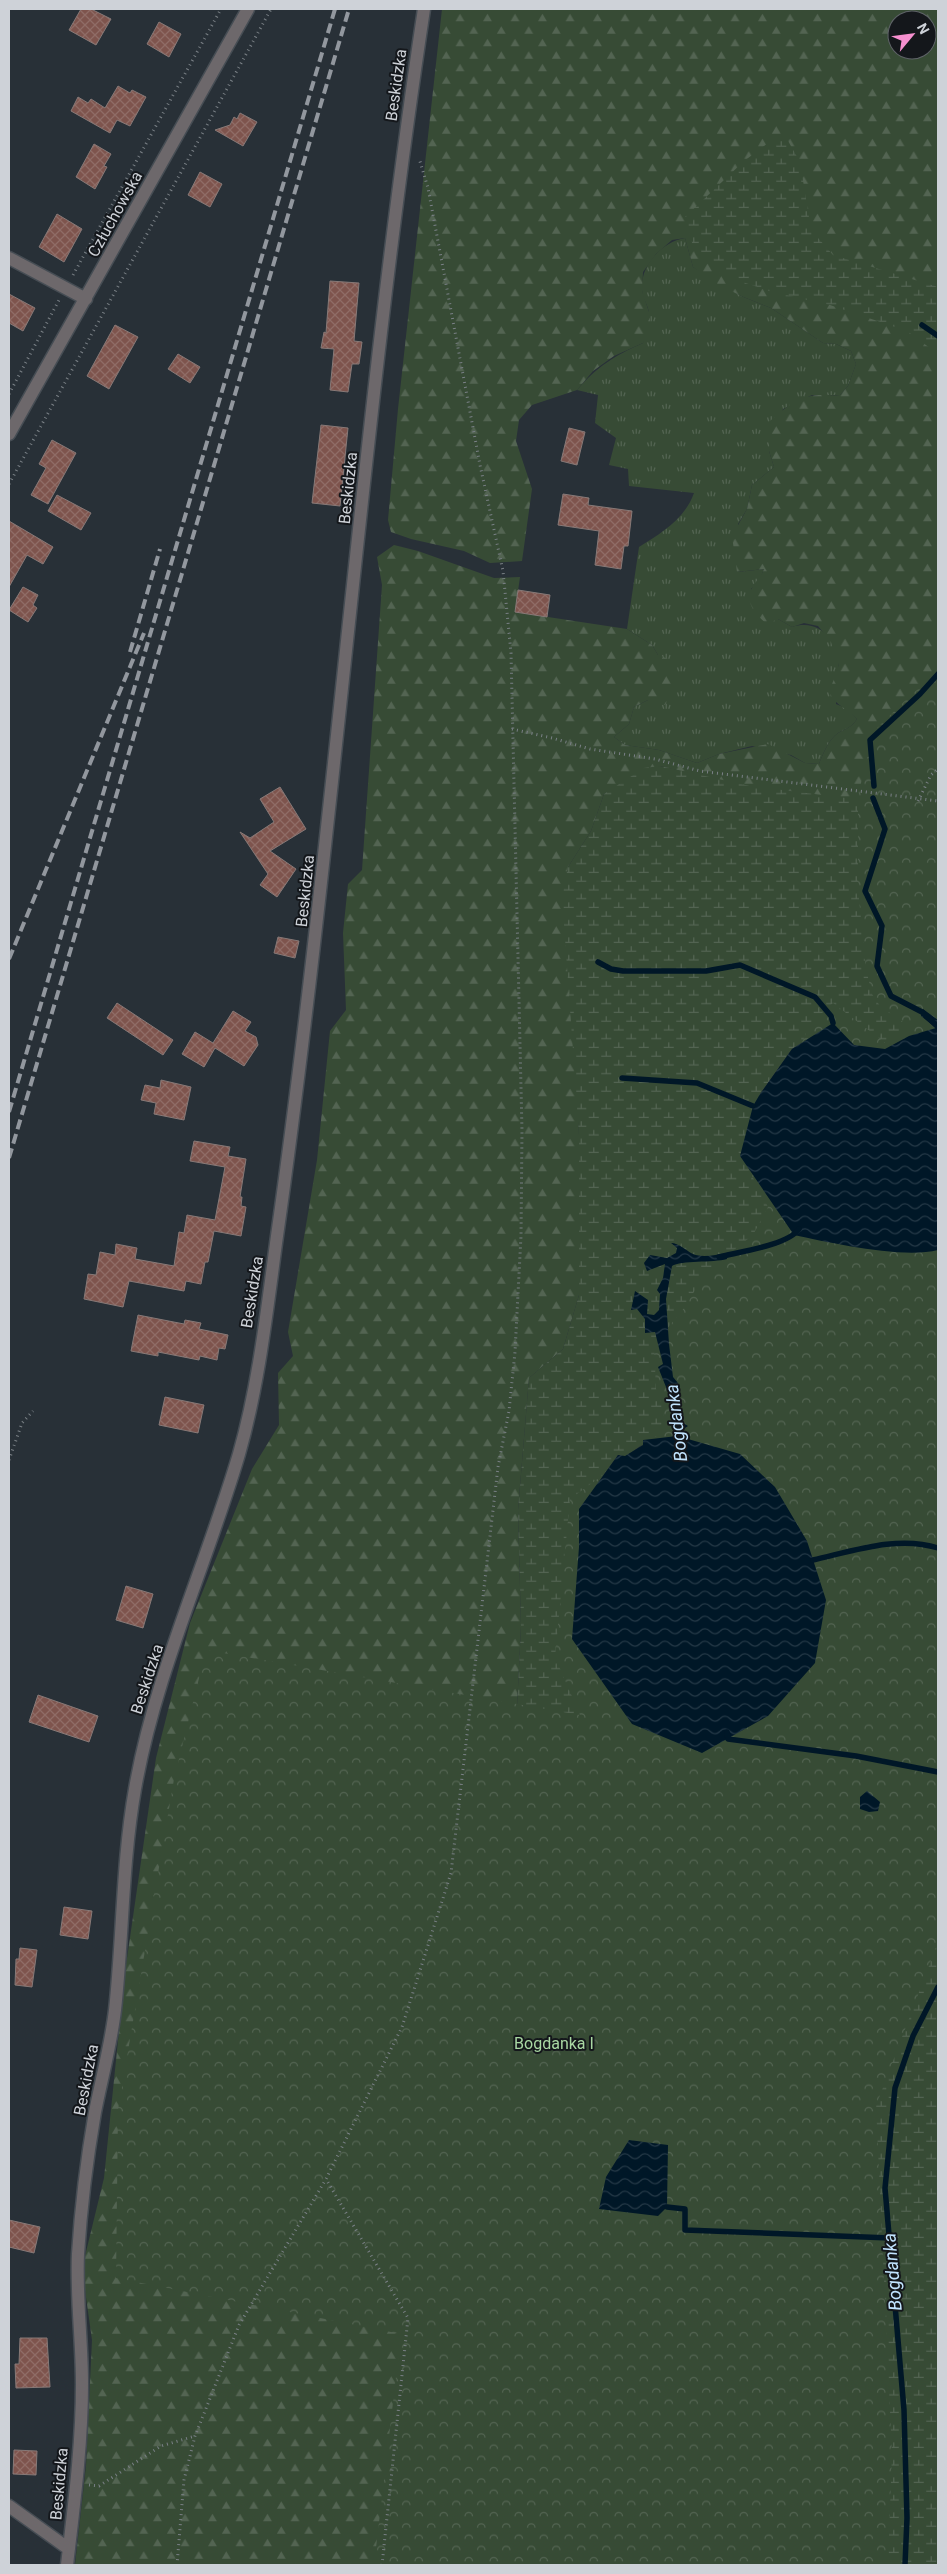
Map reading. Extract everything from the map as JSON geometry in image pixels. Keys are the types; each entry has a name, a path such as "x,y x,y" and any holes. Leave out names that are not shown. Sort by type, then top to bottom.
{"street":[{"name":"Człuchowska","path":"9,434 248,9"},
{"name":"Beskidzka","path":"67,2565 77,2483 82,2375 78,2262 82,2209 95,2112 109,2055 115,2009 133,1800 147,1732 236,1465 254,1386 277,1238 318,922 385,303 407,121 424,9"},
{"path":"9,258 86,299"},
{"path":"9,2506 69,2549"}],"path":[{"path":"9,394 65,288 221,9"},
{"path":"9,484 271,9"},
{"path":"177,2565 184,2480 195,2436 239,2325 326,2179 402,2027 451,1873 498,1467 516,1352 521,1236 522,1131 511,653 503,572 480,465 428,188 417,154"},
{"path":"512,729 590,749 655,759 700,771 938,802"},
{"path":"918,800 931,775 938,769"},
{"path":"9,1460 22,1423 33,1411"},
{"path":"326,2179 408,2318 382,2565"},
{"path":"77,2483 99,2486 161,2446 195,2436"}],"green space":[{"path":"442,9 938,9 938,834 660,766 604,794 591,831 568,867 579,1135 579,1295 563,1349 529,1378 518,1510 521,1626 512,1810 432,2322 413,2565 75,2565 86,2466 92,2340 84,2283 85,2256 104,2178 125,1972 156,1758 190,1623 252,1469 279,1425 278,1373 293,1356 288,1332 317,1160 330,1031 346,1010 343,933 348,884 362,870 382,585 377,557 394,545 418,551 494,578 520,577 515,612 627,629 652,645 658,655 668,659 672,677 670,693 665,705 648,700 634,707 629,724 614,737 625,745 659,750 697,763 719,754 768,744 805,763 819,764 831,739 851,726 857,719 835,701 829,692 839,666 831,642 818,626 804,623 792,627 778,619 767,624 753,609 750,600 752,587 764,569 737,572 732,536 747,509 752,485 774,467 769,451 770,421 789,406 805,397 840,395 848,386 856,364 851,351 836,344 823,343 771,308 741,296 712,281 693,267 685,238 672,240 656,254 643,272 642,291 650,315 650,332 643,343 614,356 593,371 577,390 532,405 519,420 516,441 532,489 522,561 490,563 464,551 411,539 391,532 388,520 398,409"},
{"path":"783,132 800,162 811,230 833,255 938,287 938,354 907,331 830,305 772,292 725,276 696,255 684,218 744,161"},
{"path":"685,238 693,267 741,296 771,308 823,343 836,344 851,351 856,364 848,386 840,395 812,395 783,409 769,451 774,467 752,485 747,509 738,524 738,572 764,569 760,579 751,589 778,619 792,627 802,625 819,629 826,634 835,649 839,668 836,704 848,709 857,719 851,726 831,739 819,764 805,763 791,755 752,746 719,754 697,763 659,750 625,745 614,737 629,724 634,707 648,700 658,655 652,645 627,629 639,547 671,525 685,511 694,493 629,486 628,469 609,465 616,438 595,423 598,395 577,390 607,362 643,343 649,316 642,290 645,272 654,256 668,244"},
{"name":"Bogdanka I","path":"938,674 938,1942 876,2106 892,2454 888,2565 374,2565 401,2334 116,2278 118,2110 174,1779 206,1650 580,1715 555,1657 570,1499 662,1432 664,1410 656,1389 654,1344 682,1311 707,1271 753,1235 768,1207 749,1170 746,1125 798,1052 810,1024 833,1003 888,1045 907,1025 880,1006 872,994 866,969 858,889 858,795 874,731 913,693"},
{"name":"Bogdanka I","path":"660,766 750,786 887,803 938,1020 885,1049 833,1023 792,1049 760,1094 938,1250 938,2565 533,2565 512,1810 521,1626 518,1510 529,1378 563,1349 579,1295 579,1135 562,896 568,867 591,831 604,794 644,768","holes":["643,1444 579,1509 618,1455 625,1457"]}],"water":[{"path":"923,1009 938,1020 938,1250 906,1253 867,1249 794,1235 740,1156 753,1106 792,1049 833,1023 854,1045 885,1049 909,1036 936,1028 921,1016"},
{"path":"671,1243 701,1256 726,1253 727,1259 682,1263 672,1266 666,1299 673,1377 678,1383 679,1396 677,1404 683,1423 688,1426 682,1430 681,1437 740,1454 775,1487 807,1541 826,1600 815,1663 768,1716 702,1753 632,1724 572,1639 579,1547 579,1509 618,1455 625,1456 643,1445 643,1440 677,1436 680,1432 672,1418 670,1397 658,1367 663,1364 655,1332 645,1333 645,1319 637,1309 631,1310 635,1291 648,1300 647,1314 654,1315 659,1310 660,1294 657,1290 663,1278 665,1264 647,1271 644,1263 650,1255 667,1258 676,1253 677,1248"},
{"path":"867,1791 880,1802 878,1811 869,1812 860,1809 860,1797"},
{"path":"629,2140 668,2145 667,2207 658,2216 599,2209 606,2177"}],"building":[{"path":"81,9 91,9 111,19 96,45 69,30"},
{"path":"159,22 181,34 169,57 147,44"},
{"path":"118,86 130,93 132,90 146,97 130,126 117,120 110,133 71,111 78,97 88,103 91,99 105,108"},
{"path":"240,113 257,122 243,146 215,130 230,125 234,117 237,119"},
{"path":"94,144 111,154 104,166 107,167 95,189 76,177"},
{"path":"200,172 222,184 210,207 188,195"},
{"path":"57,214 82,229 64,262 39,247"},
{"path":"330,281 359,283 354,341 362,342 359,364 352,364 348,392 330,390 334,349 321,348 324,332 326,333"},
{"path":"9,294 35,308 23,331 9,323"},
{"path":"115,325 138,337 109,389 87,376"},
{"path":"178,354 200,367 190,383 168,369"},
{"path":"321,425 348,428 340,506 312,503"},
{"path":"569,428 585,432 577,465 561,461"},
{"path":"52,440 76,453 48,504 31,495 46,468 39,464"},
{"path":"563,494 589,498 588,505 632,511 628,546 624,546 621,569 595,565 599,531 558,525"},
{"path":"57,495 91,513 81,530 48,511"},
{"path":"9,521 53,547 43,564 27,555 9,587"},
{"path":"23,587 38,595 33,605 37,608 28,622 9,610"},
{"path":"518,590 550,595 547,617 515,612"},
{"path":"280,787 306,829 270,851 296,869 277,897 260,885 268,874 240,832 250,838 274,822 260,799"},
{"path":"278,937 299,941 295,958 274,953"},
{"path":"117,1003 173,1040 163,1055 107,1018"},
{"path":"233,1011 251,1022 245,1031 256,1037 258,1045 244,1066 215,1048 204,1067 182,1054 195,1032 213,1043"},
{"path":"161,1080 191,1087 184,1120 154,1114 156,1103 141,1100 145,1085 160,1088"},
{"path":"194,1141 230,1147 228,1156 246,1159 240,1197 242,1197 241,1206 246,1207 241,1236 214,1231 208,1262 205,1262 201,1284 186,1281 184,1291 129,1281 123,1307 84,1299 88,1274 96,1275 100,1252 115,1255 116,1244 137,1248 135,1259 174,1266 179,1232 184,1233 187,1215 215,1220 225,1167 190,1161"},
{"path":"138,1315 184,1324 185,1320 201,1323 199,1329 228,1335 225,1349 219,1348 217,1360 200,1356 199,1360 158,1352 158,1356 131,1351"},
{"path":"165,1397 204,1405 198,1433 159,1425"},
{"path":"126,1586 153,1594 143,1628 116,1620"},
{"path":"38,1695 98,1716 89,1742 29,1722"},
{"path":"64,1907 92,1911 88,1939 60,1935"},
{"path":"20,1948 37,1950 32,1987 15,1985 16,1959 19,1959"},
{"path":"9,2220 40,2227 34,2253 9,2247"},
{"path":"20,2338 47,2338 50,2387 16,2388 15,2364 19,2364"},
{"path":"14,2450 37,2451 36,2475 13,2474"}],"waterway":[{"path":"922,325 938,336"},
{"name":"Bogdanka","path":"874,786 870,740 920,694 938,674"},
{"name":"Bogdanka","path":"873,798 885,829 865,891 882,926 877,966 891,996 922,1012 938,1027"},
{"path":"598,962 611,969 623,971 706,971 740,965 815,997 831,1016 833,1023"},
{"path":"622,1078 697,1083 753,1106"},
{"name":"Bogdanka","path":"719,1257 774,1244 793,1235 799,1229"},
{"path":"813,1560 891,1544 923,1544 938,1548"},
{"name":"Bogdanka","path":"727,1732 728,1739 856,1756 938,1772"},
{"name":"Bogdanka","path":"905,2565 907,2518 904,2410 885,2188 895,2088 913,2036 938,1987"},
{"path":"667,2207 685,2209 685,2230 890,2238"}],"railway":[{"path":"9,1112 335,9"},
{"path":"9,1158 349,9"},
{"path":"130,652 160,549"},
{"path":"9,959 144,633"}]}
